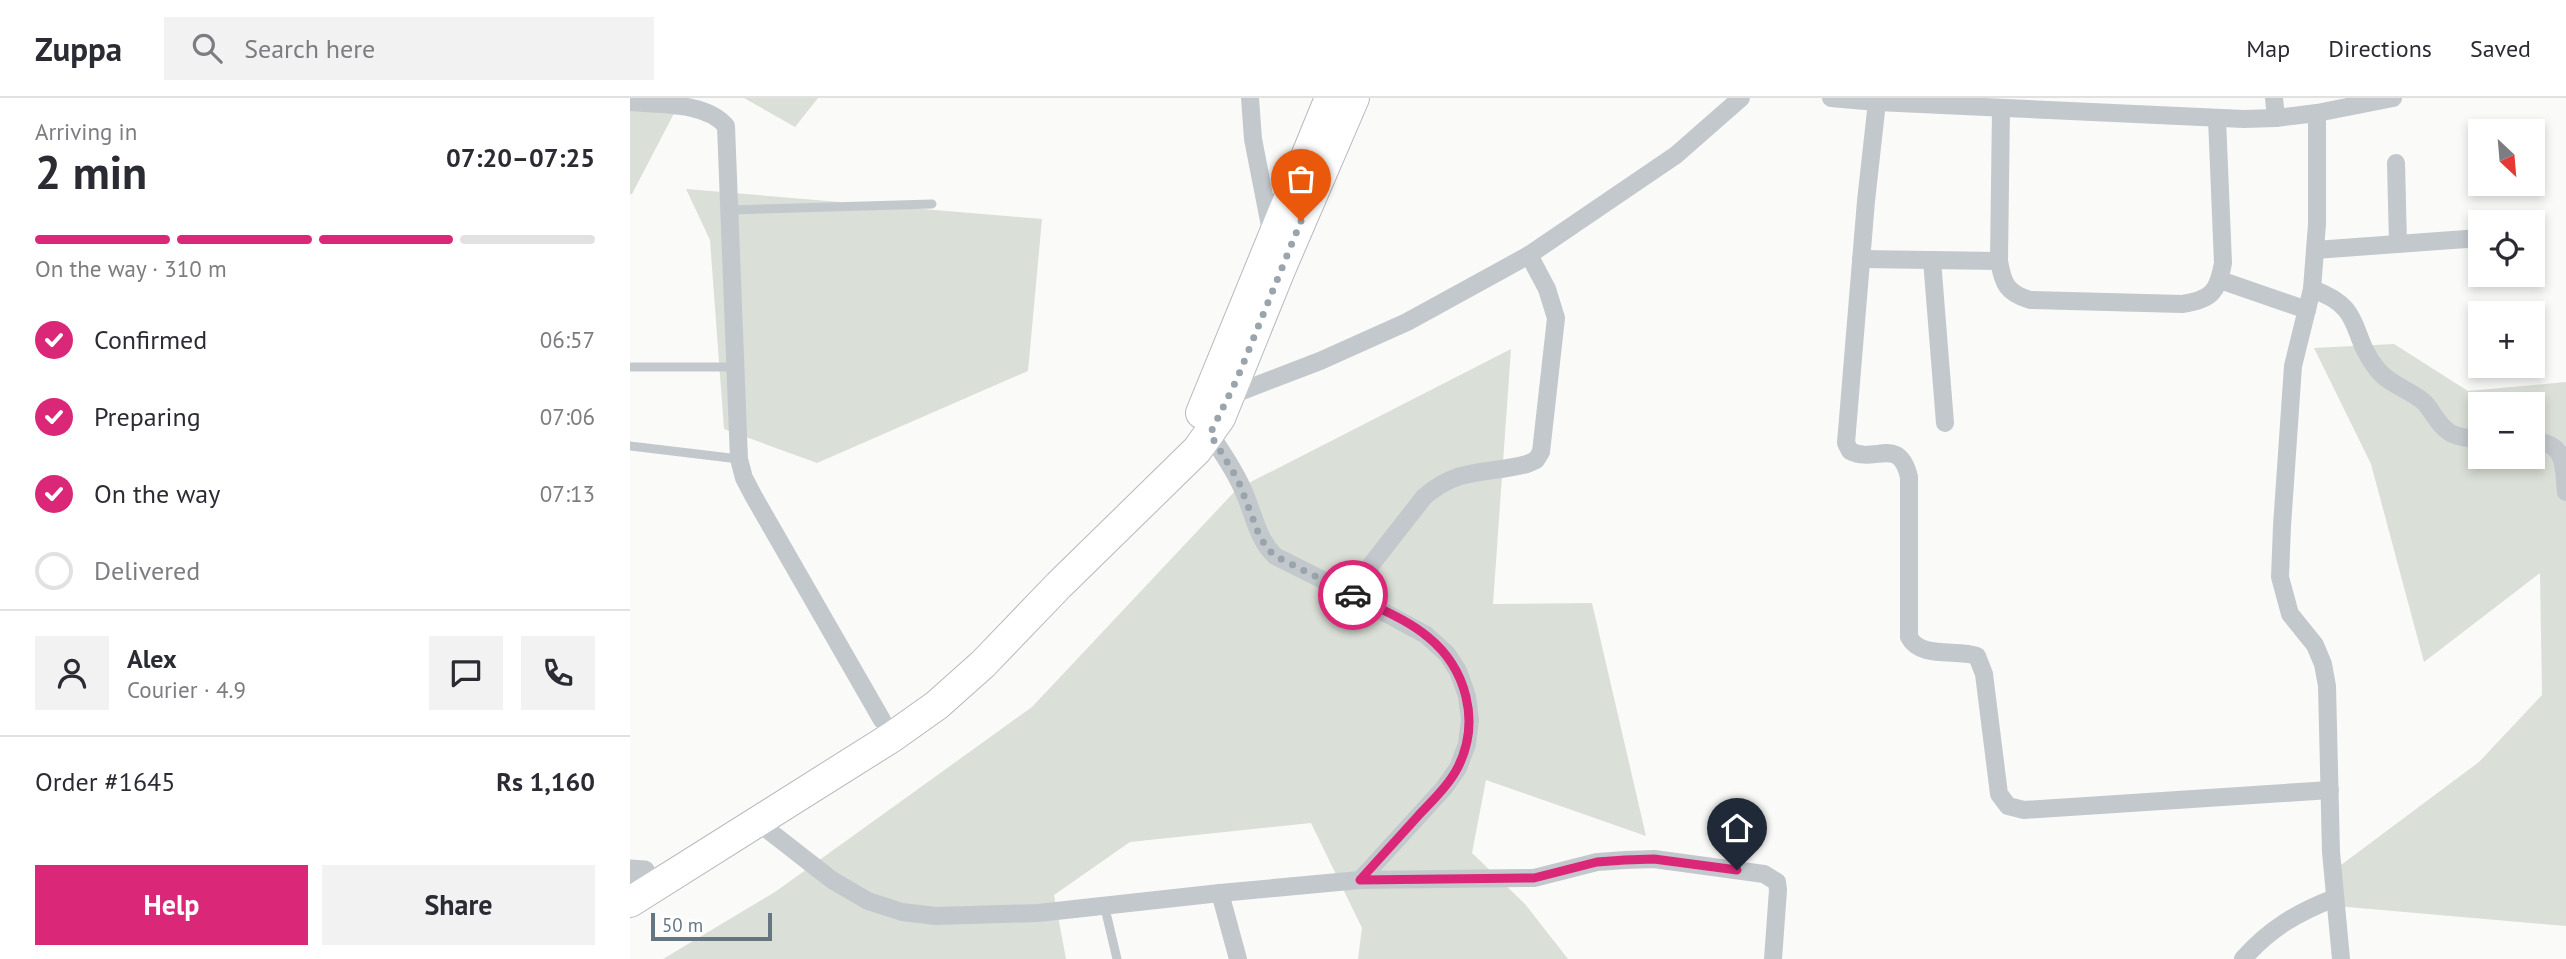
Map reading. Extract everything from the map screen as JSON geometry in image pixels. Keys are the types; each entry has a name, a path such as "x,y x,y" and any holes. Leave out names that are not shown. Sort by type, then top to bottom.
{"highway":[{"path":"635,874 882,720 924,690 965,655 1078,540 1165,458 1200,414 1330,98"},
{"path":"630,902 759,823 937,705 982,664 1197,450 1210,434 1229,396 1354,98"}],"street":[{"path":"1250,98 1253,139 1272,236"},
{"path":"1229,396 1320,361 1406,322 1529,255 1676,155 1741,98"},
{"path":"1831,98 2217,119 2276,118 2393,98"},
{"path":"2274,98 2276,118"},
{"path":"630,102 705,110 718,116 726,126 739,459 744,478 754,498 882,720"},
{"path":"1877,102 1846,443 1850,451 1857,455 1891,452 1901,457 1907,467 1909,637 1913,645 1921,649 1977,656 1984,674 1999,794 2008,806 2024,810 2330,790"},
{"path":"2001,108 1999,261 2003,283 2009,291 2030,300 2182,304 2199,302 2213,293 2220,280 2223,263 2217,119"},
{"path":"2317,113 2312,289 2293,366 2281,526 2280,577 2290,614 2315,645 2323,664 2327,686 2335,898 2341,959"},
{"path":"2396,163 2398,244"},
{"path":"2315,250 2468,239"},
{"path":"1349,593 1424,497 1436,487 1456,476 1527,464 1536,460 1541,452 1556,318 1547,289 1529,255"},
{"path":"1861,259 1999,261"},
{"path":"1932,260 1945,423"},
{"path":"2220,280 2307,310"},
{"path":"2312,289 2341,303 2351,315 2377,369 2387,379 2427,405 2446,431 2457,437 2468,438"},
{"path":"1210,434 1238,480 1266,547 1275,556 1426,635 1447,654 1458,671 1467,696 1470,720 1467,744 1458,768 1444,788 1360,880"},
{"path":"2545,442 2562,449 2566,492"},
{"path":"759,823 832,880 867,901 902,912 936,916 1038,913 1220,892 1360,880 1534,878 1597,862 1654,859 1764,874 1777,882 1773,959"},
{"path":"1220,892 1238,959"},
{"path":"2244,959 2257,942 2279,925 2304,910 2335,898"}],"lane":[{"path":"730,210 932,204"},
{"path":"630,367 735,367"},
{"path":"630,446 739,459"},
{"path":"1104,904 1117,959"}],"shaded area":[{"path":"630,98 682,98 632,194 630,194"},
{"path":"744,98 818,98 795,127"},
{"path":"686,189 1042,219 1028,371 817,463 724,429 710,240"},
{"path":"2394,344 2468,391 2566,382 2566,926 2336,906 2341,865 2479,762 2542,695 2540,573 2424,662 2371,464 2314,348"},
{"path":"1511,349 1493,604 1592,603 1646,836 1486,780 1472,853 1525,904 1568,959 1358,959 1362,928 1311,823 1130,842 1054,895 1066,959 663,959 775,892 1032,707 1237,489"}],"way so far":[{"path":"1301,221 1252,344 1220,418 1210,434 1247,498 1266,547 1275,556 1353,595"}],"route":[{"path":"1353,595 1426,635 1447,654 1458,671 1467,696 1470,720 1467,744 1458,768 1444,788 1360,880 1534,878 1597,862 1654,859 1737,870"}]}
